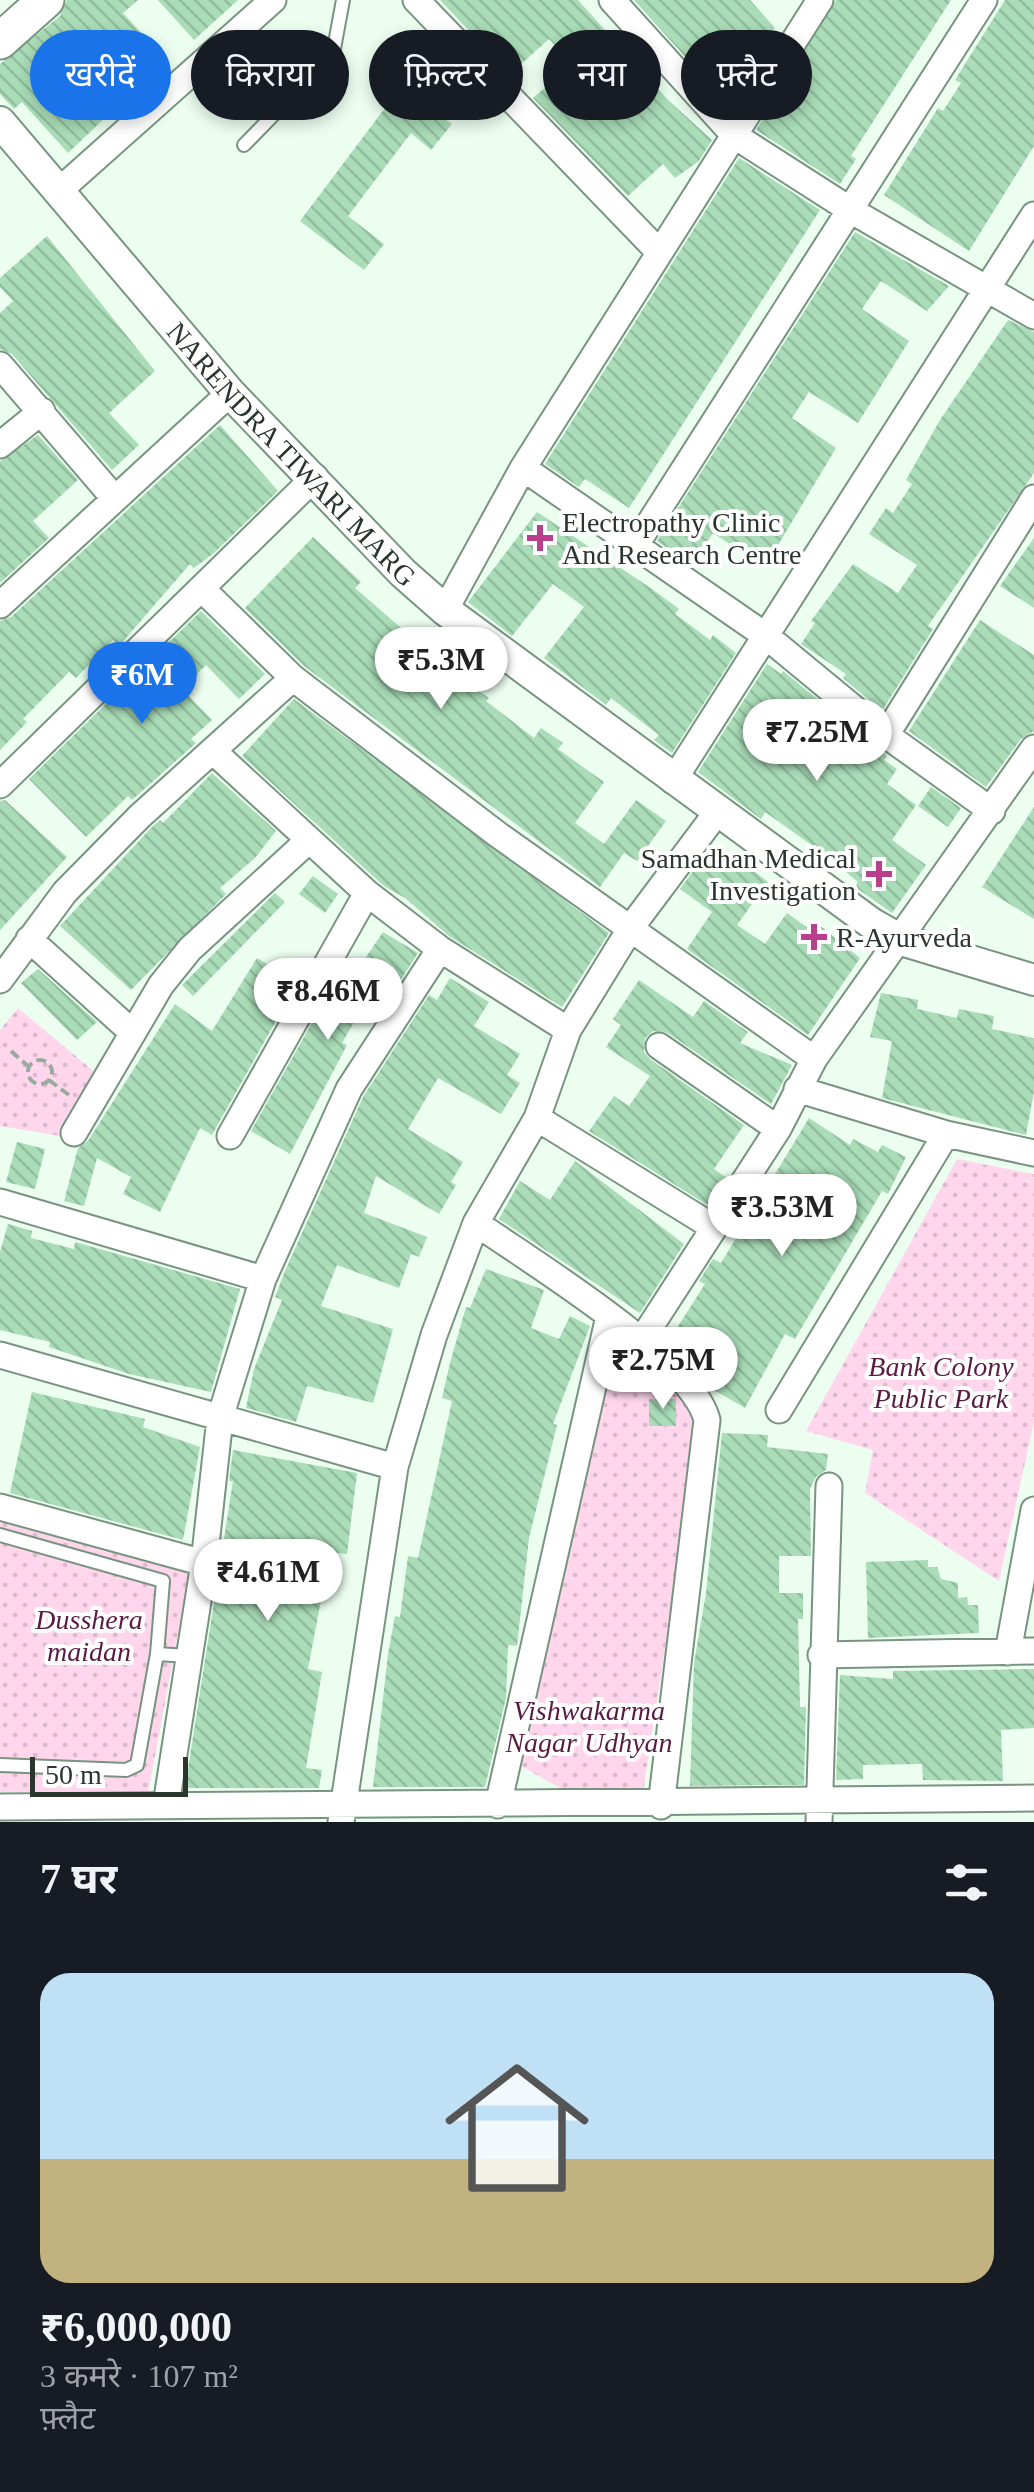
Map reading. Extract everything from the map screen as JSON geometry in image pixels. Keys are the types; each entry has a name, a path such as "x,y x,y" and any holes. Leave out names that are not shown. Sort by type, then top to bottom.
{"main road":[{"path":"0,42 46,0"}],"street":[{"path":"61,190 272,0"},
{"path":"416,0 658,252"},
{"path":"612,0 735,136 852,211 1034,316"},
{"path":"446,610 523,468 820,0"},
{"path":"635,546 984,0"},
{"name":"NARENDRA TIWARI MARG","path":"0,122 230,393 315,477 403,573 446,610 673,781 901,940 1034,980"},
{"path":"673,781 1034,214"},
{"path":"0,364 115,499"},
{"path":"0,605 230,393"},
{"path":"0,445 42,410"},
{"path":"523,468 766,636 886,735 992,811"},
{"path":"0,785 315,477"},
{"path":"886,735 1034,498"},
{"path":"203,590 293,678 498,834 814,1058"},
{"path":"0,980 65,892 140,816 293,678"},
{"path":"641,1341 778,1129 814,1058 1034,748"},
{"path":"214,752 367,892 440,949 568,1030"},
{"path":"341,1811 395,1467 434,1334 476,1223 538,1118 568,1030 632,926 718,811"},
{"path":"74,1133 160,985 190,950 309,840"},
{"path":"230,1136 367,892"},
{"path":"29,939 134,1032"},
{"path":"166,1805 204,1562 220,1418 263,1279 349,1090 440,949"},
{"path":"659,1046 778,1129"},
{"path":"797,1089 946,1134 1034,1153"},
{"path":"538,1118 713,1227"},
{"path":"779,1410 946,1134"},
{"path":"0,1202 263,1279"},
{"path":"476,1223 641,1341 702,1401 707,1420 661,1806"},
{"path":"498,1805 609,1316"},
{"path":"0,1355 395,1467"},
{"path":"819,1812 829,1486"},
{"path":"0,1507 204,1562"},
{"path":"821,1655 1021,1652 1034,1510"},
{"path":"0,1807 166,1805 341,1811 498,1805 819,1812 1034,1798"}],"lane":[{"path":"244,145 333,54 343,0"},
{"path":"0,1535 163,1581 157,1654 137,1765 126,1770 0,1765"},
{"path":"157,1654 189,1656"}],"path":[{"path":"11,1050 30,1067 35,1082 49,1080 75,1100"},
{"path":"30,1067 35,1061 47,1062 52,1072 49,1080"}],"green space":[{"path":"18,1008 102,1078 72,1138 0,1126 0,1030"},
{"name":"Bank Colony Public Park","path":"957,1159 1034,1174 1034,1422 999,1581 865,1493 873,1450 806,1431"},
{"name":"Vishwakarma Nagar Udhyan","path":"610,1346 701,1413 642,1799 572,1795 516,1763"},
{"name":"Dusshera maidan","path":"0,1515 190,1569 148,1794 0,1792"}],"building":[{"path":"67,0 138,0 123,13 139,30 42,30 60,16"},
{"path":"158,0 238,0 205,30 191,30 191,37"},
{"path":"440,0 578,0 605,30 543,30 543,44 523,62 523,30 468,30"},
{"path":"634,0 750,0 775,28 681,30 681,52"},
{"path":"836,0 951,0 851,156 856,159 840,184 756,130 762,120 812,120 812,39"},
{"path":"1005,0 1034,0 1034,146 969,251 884,195 938,108 943,111 961,83 955,80"},
{"path":"30,40 30,111 22,102 14,109 0,94 0,64"},
{"path":"543,89 543,108 533,98"},
{"path":"661,92 681,112 681,120 690,120 712,140 699,161 675,178 663,164 628,196 554,120 661,120"},
{"path":"38,120 103,120 68,153"},
{"path":"376,120 447,120 452,124 431,150 411,133 348,216 384,244 364,270 300,221"},
{"path":"739,158 820,210 629,508 585,479 579,487 545,464"},
{"path":"855,232 949,286 927,311 881,281 862,309 909,341 858,423 809,392 792,418 836,448 765,567 713,533 692,565 657,541"},
{"path":"47,236 155,371 109,413 139,445 112,470 12,354 0,349 0,313 13,301 0,287 0,278"},
{"path":"1008,320 1034,332 1034,473 928,626 933,629 882,711 843,678 846,674 801,644 815,623 811,621 853,564 898,593 917,565 869,534 886,508 893,513 912,484 906,480 940,420"},
{"path":"220,425 278,491 214,553 194,568 190,564 119,646 113,640 76,678 69,672 23,719 27,722 0,750 0,621 11,617"},
{"path":"38,435 78,480 33,521 49,538 0,583 0,461"},
{"path":"537,512 652,589 679,609 675,614 710,640 713,635 736,653 672,753 654,740 659,735 611,698 606,705 544,658 584,607 553,584 512,636 468,602"},
{"path":"313,537 361,582 355,588 422,646 425,642 468,676 464,681 489,698 486,701 534,738 541,728 563,743 558,749 604,782 575,823 604,844 636,800 666,821 637,861 624,853 600,887 304,666 245,608"},
{"path":"1034,538 1034,608 1000,586"},
{"path":"201,611 265,674 239,699 206,665 182,689 212,720 191,739 196,743 132,800 128,796 86,837 29,779"},
{"path":"980,620 1034,655 1034,731 1021,739 986,787 909,731"},
{"path":"767,664 781,674 783,671 887,756 884,760 897,769 887,784 916,805 892,840 926,865 892,913 855,887 858,882 827,856 765,812 761,819 698,772"},
{"path":"294,699 609,933 562,1007 449,936 405,898 384,886 242,756"},
{"path":"212,773 276,831 255,858 220,888 226,894 131,990 60,926 151,828 160,820 163,823"},
{"path":"931,787 961,808 948,827 918,806"},
{"path":"5,800 67,857 0,930 0,801"},
{"path":"1034,807 1034,919 982,887"},
{"path":"710,848 742,871 746,865 768,882 737,925 765,944 787,913 812,931 818,924 860,958 808,1035 687,949 712,912 680,889"},
{"path":"313,876 338,894 325,913 299,894"},
{"path":"275,893 285,902 193,996 182,985"},
{"path":"383,932 418,953 391,995 375,986 342,1043 347,1045 290,1154 251,1131 339,975 350,981"},
{"path":"257,958 291,978 280,997 287,1001 212,1135 200,1128 160,1212 123,1194 131,1177 97,1158 84,1206 64,1201 78,1148 88,1141 175,1004 212,1031"},
{"path":"38,969 97,1022 77,1040 21,983"},
{"path":"450,978 489,1002 474,1026 520,1054 507,1075 520,1083 501,1114 438,1078 408,1129 463,1162 451,1182 456,1185 439,1214 376,1176 364,1213 427,1237 419,1257 411,1254 399,1288 337,1265 321,1306 393,1329 373,1403 307,1386 296,1422 246,1408 254,1369 282,1300 275,1297 363,1097 429,995 437,1000"},
{"path":"639,980 693,1017 704,1001 748,1032 740,1043 792,1065 771,1104 668,1033 653,1031 645,1038 644,1052 650,1059 744,1125 714,1169 727,1178 709,1206 589,1131 614,1096 629,1106 650,1076 606,1047 621,1025 613,1019"},
{"path":"881,993 918,1000 917,1009 957,1018 959,1009 994,1016 992,1029 1034,1038 1034,1091 1026,1135 882,1098 892,1041 870,1037"},
{"path":"809,1118 850,1145 853,1139 878,1152 882,1145 906,1157 888,1194 882,1191 795,1339 785,1334 745,1408 709,1387 668,1342 705,1284 699,1281 713,1259 721,1263"},
{"path":"17,1142 45,1149 35,1189 6,1182"},
{"path":"575,1161 684,1244 640,1313 499,1219 520,1181 550,1200"},
{"path":"8,1224 32,1231 31,1238 74,1249 75,1242 240,1289 211,1392 129,1374 49,1347 50,1342 0,1330 0,1252"},
{"path":"486,1269 544,1290 531,1328 559,1339 570,1316 590,1326 553,1424 557,1425 529,1538 517,1646 508,1645 506,1698 485,1787 373,1787 395,1616 400,1617 408,1556 418,1558 452,1401 442,1398 466,1307 470,1308"},
{"path":"32,1392 145,1419 143,1427 200,1447 183,1540 10,1493"},
{"path":"649,1399 676,1399 676,1426 649,1426"},
{"path":"722,1433 768,1435 767,1447 828,1454 826,1470 816,1477 810,1489 811,1556 779,1556 779,1593 803,1593 803,1619 798,1619 800,1707 806,1707 804,1785 690,1786 694,1663 706,1593"},
{"path":"233,1450 357,1473 347,1554 330,1552 308,1669 322,1672 306,1768 322,1770 319,1788 185,1788 233,1481 229,1481"},
{"path":"928,1560 928,1567 937,1567 941,1579 958,1583 958,1598 967,1597 968,1605 978,1605 979,1633 868,1638 866,1562"},
{"path":"1034,1669 1034,1728 1001,1730 1003,1781 923,1780 922,1764 863,1765 863,1779 836,1780 840,1675 893,1679 893,1671"}],"place":[{"name":"Electropathy Clinic And Research Centre","path":"540,538"},
{"name":"Samadhan Medical Investigation","path":"879,874"},
{"name":"R-Ayurveda","path":"814,937"}]}
